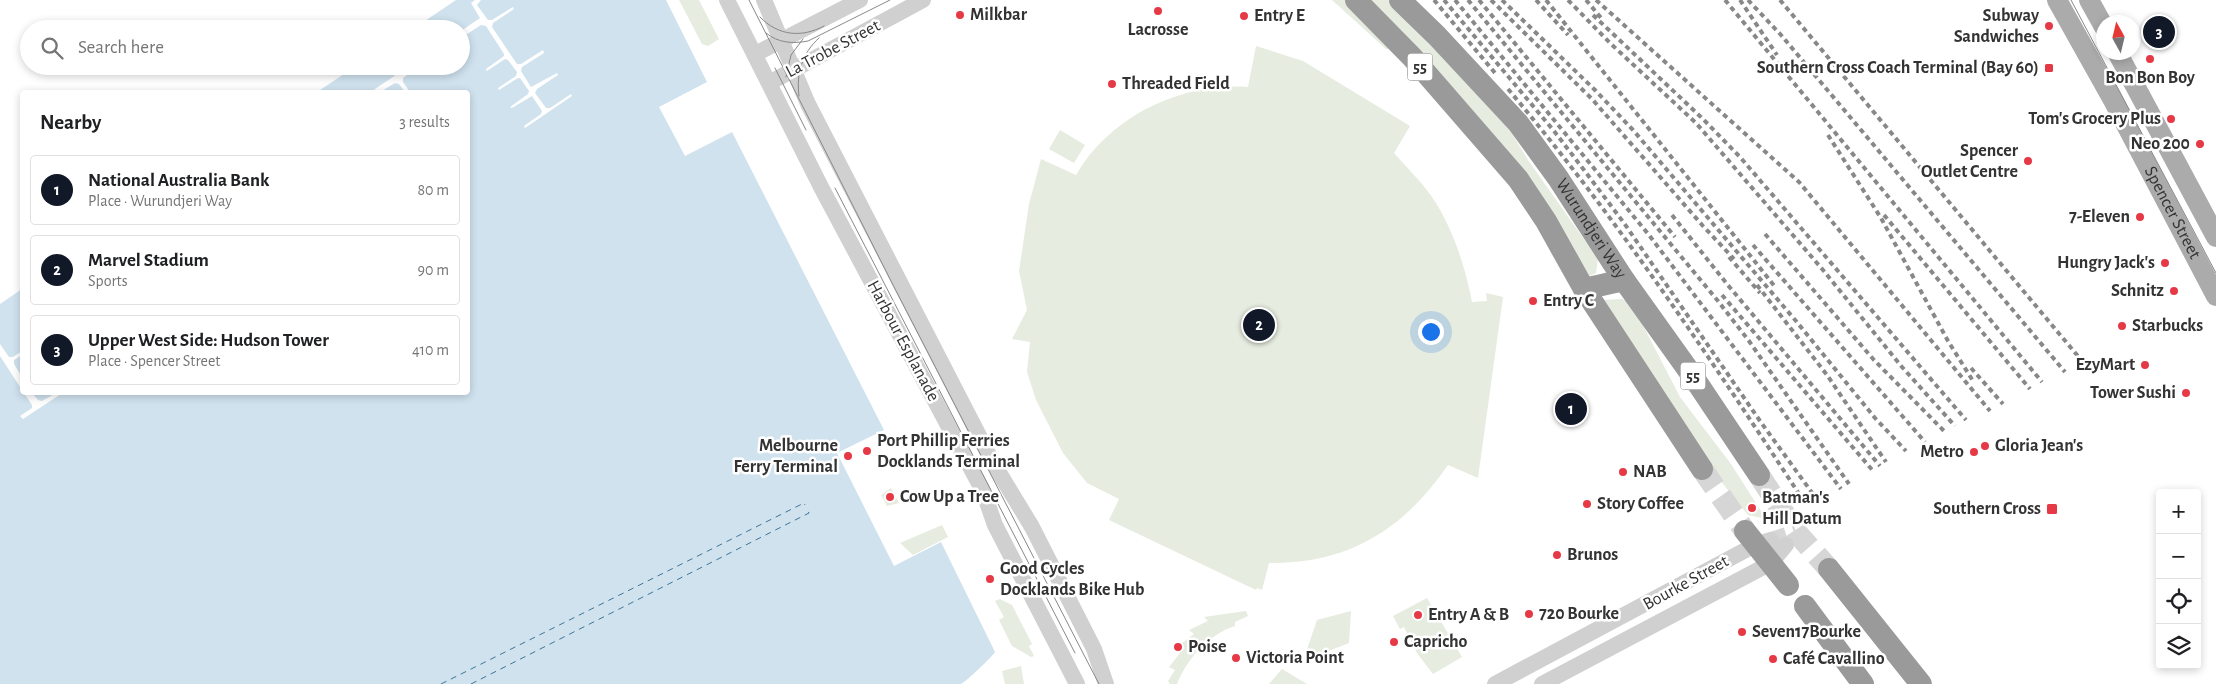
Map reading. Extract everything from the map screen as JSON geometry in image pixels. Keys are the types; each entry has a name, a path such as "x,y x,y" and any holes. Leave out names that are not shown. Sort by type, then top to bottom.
{"highway":[{"name":"Wurundjeri Way","path":"1356,0 1412,57 1518,179 1546,221 1584,289 1702,469"},
{"name":"Wurundjeri Way","path":"1400,0 1437,36 1518,123 1558,178 1624,280 1694,378 1759,475"},
{"path":"1584,289 1624,280"},
{"path":"1764,540 1771,563 1788,585"},
{"path":"1829,569 1922,684"},
{"path":"1805,606 1863,684"}],"main road":[{"name":"Spencer Street","path":"2056,0 2113,100 2216,296"},
{"path":"2089,0 2097,15"},
{"name":"Spencer Street","path":"2121,60 2216,237"}],"street":[{"name":"Harbour Esplanade","path":"727,0 821,187 983,491 994,525 1077,684"},
{"name":"Harbour Esplanade","path":"764,0 783,40 808,104 992,461 1036,536 1094,649 1106,684"},
{"name":"La Trobe Street","path":"755,54 860,0"},
{"name":"La Trobe Street","path":"769,83 923,0"},
{"name":"Bourke Street","path":"1495,684 1637,610 1764,540"},
{"name":"Bourke Street","path":"1542,684 1771,563"}],"shaded area":[{"path":"679,0 699,0 719,39 708,46 702,44"},
{"path":"1332,0 1347,0 1389,49 1386,49"},
{"path":"1368,0 1388,0 1453,63 1510,130 1528,160 1598,259 1596,273 1588,277"},
{"path":"1256,46 1303,61 1410,126 1394,153 1428,191 1446,221 1462,261 1472,302 1487,301 1486,293 1503,297 1478,478 1448,465 1431,488 1413,507 1372,538 1349,549 1325,557 1298,562 1269,563 1262,590 1257,588 1256,590 1109,520 1119,499 1087,483 1063,453 1036,400 1027,372 1030,342 1012,339 1027,310 1019,271 1029,204 1041,159 1076,175 1090,154 1108,136 1128,120 1150,107 1198,90 1248,87"},
{"path":"1060,130 1085,145 1074,163 1049,149"},
{"path":"1622,299 1632,304 1680,397 1731,464 1766,519 1748,515 1711,469 1601,300"},
{"path":"891,488 899,503 887,506 881,495"},
{"path":"942,525 948,537 913,555 900,543"},
{"path":"1427,598 1462,657 1433,674 1417,653 1404,627 1400,629 1393,616"},
{"path":"1000,599 1012,605 1032,644 1029,646 1034,656 1031,657 1012,646 999,620 1004,617 995,601"},
{"path":"1246,611 1248,616 1235,622 1235,626 1208,641 1193,657 1177,684 1170,684 1168,681 1175,670 1169,667 1180,653 1174,649 1194,634 1189,630 1208,621 1204,617"},
{"path":"1351,611 1349,643 1303,661 1317,620"},
{"path":"1021,666 1024,684 1005,684 1002,671"},
{"path":"1282,669 1307,684 1269,684"}],"water":[{"path":"456,0 666,0 707,82 659,107 685,156 732,132 884,430 837,453 894,566 941,542 995,652 964,682 961,684 0,684 0,304 20,290 20,395 470,395 470,90 320,90 342,75 470,75 470,20 426,20"}],"pier":[{"path":"475,0 481,0 477,5 488,20 492,20 513,7 514,9 493,23 492,27 517,64 521,64 543,50 544,53 522,67 521,71 531,87 557,73 558,75 537,89 535,93 546,108 550,108 571,94 572,96 525,128 524,126 541,114 542,111 532,96 512,108 510,107 528,94 529,91 520,78 499,90 498,88 516,76 517,72 508,60 505,59 487,71 486,69 504,56 504,54 486,26 481,25 470,32 470,25 480,18 471,3"},
{"path":"396,75 407,75 403,78 403,82 409,90 404,90 399,84 395,83 383,90 373,90"},
{"path":"0,344 9,357 13,357 20,352 20,356 14,360 14,364 20,374 20,387 0,356"},
{"path":"25,395 34,395 38,400 42,401 52,395 59,395 23,419 20,416 32,408"}],"ferry route":[{"path":"441,684 804,503 805,505"},
{"path":"471,684 809,513 808,511"}],"tunnel":[{"path":"1702,469 1745,531"},
{"path":"1759,475 1796,532 1829,569"},
{"path":"1771,540 1796,532"}],"tram line":[{"path":"749,0 893,285 1099,684"},
{"path":"766,33 786,42 808,41 890,0"},
{"path":"2071,0 2216,273"},
{"path":"760,17 774,28 790,33 807,32 824,26"},
{"path":"799,96 798,80 801,64 808,50 819,38"},
{"path":"786,77 791,55 803,39"},
{"path":"775,68 806,130"},
{"path":"835,188 1075,653"}],"railway":[{"path":"1434,0 1495,73"},
{"path":"1444,0 1554,131 1624,223 1760,421 1818,501"},
{"path":"1455,0 1649,235 1841,489"},
{"path":"1468,0 1718,301 1749,341 1849,484"},
{"path":"1479,0 1675,237"},
{"path":"1491,0 1592,99 1734,259"},
{"path":"1502,0 1595,90 1633,130 1796,321 1875,418 1906,451"},
{"path":"1536,0 1568,35"},
{"path":"1546,0 1776,288"},
{"path":"1568,0 1611,44 1696,123 1823,270 1902,367 1955,426"},
{"path":"1586,0 1602,19"},
{"path":"1596,0 1799,182 1990,411"},
{"path":"1725,0 2042,382"},
{"path":"1740,0 1777,55"},
{"path":"1748,0 1781,35 2065,372"},
{"path":"1780,0 2082,361"},
{"path":"1593,15 1703,119 1740,157 1966,420"},
{"path":"1508,89 1549,138 1626,240 1699,344 1805,503"},
{"path":"1828,135 1881,218 1948,341 1973,381"},
{"path":"1672,215 1727,284 1880,466"},
{"path":"1884,215 2030,389"},
{"path":"1765,234 1874,360 1946,433"},
{"path":"1753,245 1925,442"},
{"path":"1729,257 1760,293"},
{"path":"1757,285 1827,375 1886,462"},
{"path":"1722,295 1874,472"},
{"path":"1971,368 2003,404"}],"place":[{"name":"Lacrosse","path":"1158,11"},
{"name":"Milkbar","path":"960,15"},
{"name":"Entry E","path":"1244,16"},
{"name":"Subway Sandwiches","path":"2049,26"},
{"name":"Upper West Side: Hudson Tower","path":"2159,32"},
{"name":"Bon Bon Boy","path":"2150,59"},
{"name":"Southern Cross Coach Terminal (Bay 60)","path":"2049,68"},
{"name":"Threaded Field","path":"1112,84"},
{"name":"Tom's Grocery Plus","path":"2171,119"},
{"name":"Neo 200","path":"2200,144"},
{"name":"Spencer Outlet Centre","path":"2028,161"},
{"name":"7-Eleven","path":"2140,217"},
{"name":"Hungry Jack's","path":"2165,263"},
{"name":"Schnitz","path":"2174,291"},
{"name":"Entry C","path":"1533,301"},
{"name":"Marvel Stadium","path":"1259,325"},
{"name":"Starbucks","path":"2122,326"},
{"name":"EzyMart","path":"2145,365"},
{"name":"Tower Sushi","path":"2186,393"},
{"name":"National Australia Bank","path":"1571,409"},
{"name":"Gloria Jean's","path":"1985,446"},
{"name":"Port Phillip Ferries Docklands Terminal","path":"867,451"},
{"name":"Metro","path":"1974,452"},
{"name":"Melbourne Ferry Terminal","path":"848,456"},
{"name":"NAB","path":"1623,472"},
{"name":"Cow Up a Tree","path":"890,497"},
{"name":"Story Coffee","path":"1587,504"},
{"name":"Batman's Hill Datum","path":"1752,508"},
{"name":"Southern Cross","path":"2052,509"},
{"name":"Brunos","path":"1557,555"},
{"name":"Good Cycles Docklands Bike Hub","path":"990,579"},
{"name":"720 Bourke","path":"1529,614"},
{"name":"Entry A & B","path":"1418,615"},
{"name":"Seven17Bourke","path":"1742,632"},
{"name":"Capricho","path":"1394,642"},
{"name":"Poise","path":"1178,647"},
{"name":"Victoria Point","path":"1236,658"},
{"name":"Café Cavallino","path":"1773,659"}]}
